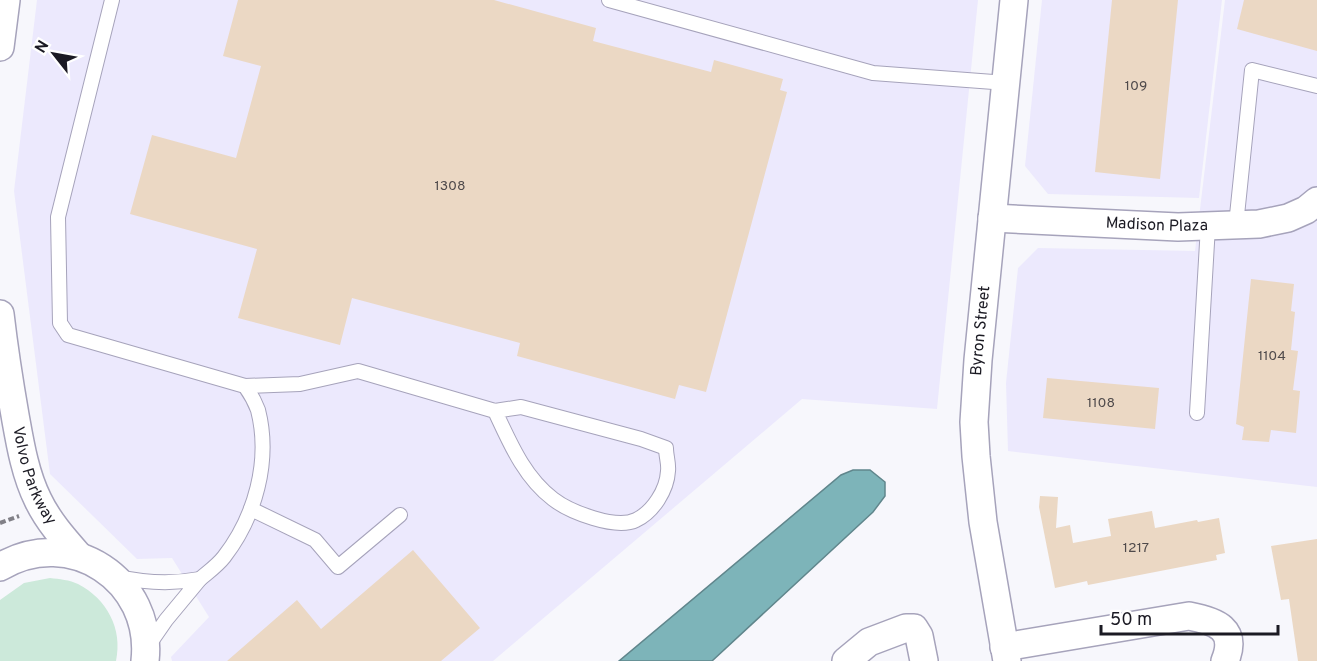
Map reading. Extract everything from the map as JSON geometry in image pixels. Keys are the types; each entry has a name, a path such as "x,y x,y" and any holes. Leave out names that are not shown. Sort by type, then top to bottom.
{"street":[{"path":"0,47 6,0"},
{"name":"Byron Street","path":"1006,654 983,522 974,422 978,360 1014,0"},
{"name":"Madison Plaza","path":"992,218 1138,226 1259,224 1288,218 1306,210 1317,201"},
{"name":"Volvo Parkway","path":"0,314 21,447 32,482 38,500 50,519 63,539 79,556"},
{"name":"Volvo Parkway","path":"0,567 20,557 39,552 60,552 79,556 98,564 114,576 128,592 138,609 143,625 145,656"},
{"path":"1006,654 1189,616 1210,620 1221,626 1229,639 1225,661"},
{"path":"846,661 869,642 906,628 914,628 919,636 924,661"}],"lane":[{"path":"112,0 58,217 60,323 68,335 245,386 300,384 358,371 495,411 521,407 641,439 666,448 668,472 660,500 636,520 610,522 581,515 554,499 533,481 514,453 495,411"},
{"path":"609,0 873,73 1007,83"},
{"path":"1236,225 1252,70 1317,86"},
{"path":"1197,412 1208,226"},
{"path":"145,656 166,620 200,579 223,559 239,535 251,509 261,475 264,440 257,408 245,386"},
{"path":"251,509 315,540 338,567 400,515"},
{"path":"114,576 143,582 182,582 200,579"}],"path":[{"path":"0,523 26,514"}],"shaded area":[{"path":"37,0 978,0 937,409 802,399 493,661 172,661 171,657 209,617 172,558 137,559 50,474 14,191"},
{"path":"1042,0 1222,0 1199,198 1048,194 1025,166"},
{"path":"1225,0 1317,0 1317,487 1008,451 1006,383 1018,268 1038,248 1195,251"}],"green space":[{"path":"50,578 78,584 88,590 105,607 115,627 118,649 116,661 0,661 0,600 24,583"}],"water":[{"path":"853,470 870,470 885,482 885,496 873,512 712,661 619,661 841,475"}],"building":[{"path":"238,0 494,0 596,28 593,41 711,72 714,60 783,79 780,90 787,92 706,392 679,385 675,399 517,356 520,343 352,298 340,345 238,318 257,249 130,214 152,135 236,158 261,66 223,56"},
{"path":"1112,0 1178,0 1160,179 1095,172"},
{"path":"1244,0 1317,0 1317,51 1237,29"},
{"path":"1251,279 1294,284 1291,311 1295,312 1291,350 1298,351 1293,390 1300,391 1296,433 1271,430 1269,442 1242,440 1244,427 1236,424"},
{"path":"1047,378 1159,388 1155,429 1043,418"},
{"path":"1040,496 1058,497 1056,528 1070,525 1073,543 1111,536 1108,519 1152,511 1155,528 1219,518 1225,553 1216,555 1217,560 1088,585 1087,581 1055,588 1039,507"},
{"path":"1317,539 1317,661 1298,661 1289,599 1281,600 1271,546"},
{"path":"413,550 480,628 441,661 227,661 297,600 321,629"}]}
